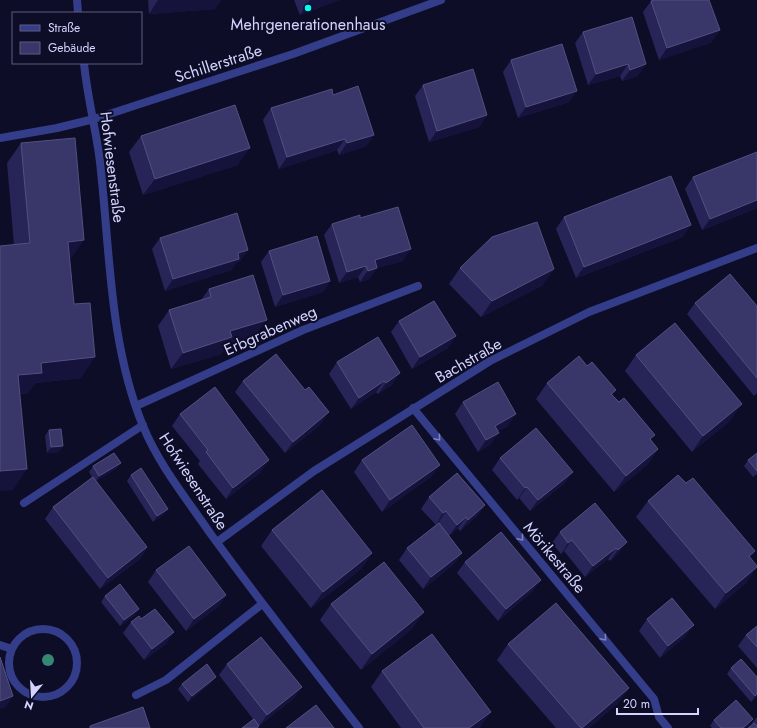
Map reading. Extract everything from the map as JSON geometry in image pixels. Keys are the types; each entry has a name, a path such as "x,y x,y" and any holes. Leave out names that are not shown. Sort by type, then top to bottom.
{"street":[{"path":"77,0 78,12"},
{"name":"Schillerstraße","path":"0,138 57,128 94,119 293,54 441,0"},
{"name":"Hofwiesenstraße","path":"84,64 94,119 118,340 136,406 143,425 155,452 172,479 262,604 359,728"},
{"name":"Bachstraße","path":"217,542 314,471 486,363 589,312 757,248"},
{"name":"Erbgrabenweg","path":"136,406 303,330 418,286"},
{"name":"Mörikestraße","path":"413,408 654,699 659,717 668,728"},
{"path":"24,503 143,425"},
{"path":"136,695 166,680 262,604"},
{"path":"38,629 54,630 68,639 76,654 77,670 68,687 51,696 32,695 17,685 14,679 9,667 12,649 23,635 38,629"},
{"path":"0,645 12,649"}],"building":[{"path":"709,0 720,30 667,48 651,1"},
{"path":"632,17 646,64 630,70 628,64 596,74 583,32"},
{"path":"562,44 577,91 526,107 511,60"},
{"path":"473,69 487,115 437,131 423,85"},
{"path":"358,86 374,135 347,143 345,139 287,157 271,108 332,89 333,95"},
{"path":"235,105 250,148 155,179 141,136"},
{"path":"75,138 84,240 68,242 74,304 90,303 95,357 41,363 42,373 18,375 27,469 0,471 0,246 30,243 21,143"},
{"path":"757,152 757,200 710,219 693,177"},
{"path":"671,176 691,225 584,267 564,217"},
{"path":"398,207 411,249 375,260 377,268 368,271 366,266 347,272 332,224 360,215 360,218"},
{"path":"237,213 248,250 238,253 239,259 173,279 160,238"},
{"path":"537,222 554,269 492,301 460,268 492,237"},
{"path":"317,236 330,281 283,295 269,251"},
{"path":"730,274 757,306 757,378 695,303"},
{"path":"253,275 267,320 230,331 232,337 183,353 169,310 211,297 209,289"},
{"path":"434,301 456,336 420,357 399,321"},
{"path":"675,323 742,404 703,436 636,355"},
{"path":"378,337 400,373 386,383 384,381 359,398 337,362"},
{"path":"276,354 305,390 309,387 329,412 293,442 243,381"},
{"path":"579,356 587,366 592,362 616,390 611,394 619,402 624,398 655,435 650,439 658,449 626,476 547,383"},
{"path":"498,382 516,414 495,426 499,433 486,440 463,402"},
{"path":"215,387 269,460 233,488 206,452 208,450 180,414"},
{"path":"412,425 440,465 390,500 362,460"},
{"path":"536,428 573,472 538,500 527,487 525,488 500,458"},
{"path":"61,429 63,446 51,447 49,430"},
{"path":"114,453 121,463 99,476 93,466"},
{"path":"757,453 757,471 748,460"},
{"path":"141,468 168,509 157,516 131,475"},
{"path":"457,473 485,505 468,520 466,517 457,525 446,511 443,513 429,497"},
{"path":"678,475 686,483 693,478 755,551 749,556 757,567 726,593 648,501"},
{"path":"93,477 147,547 108,578 53,507"},
{"path":"322,490 372,553 323,592 272,530"},
{"path":"595,503 627,542 618,550 616,548 593,566 572,540 568,543 560,532"},
{"path":"439,523 462,553 431,577 407,548"},
{"path":"501,532 541,580 506,609 465,562"},
{"path":"189,546 226,595 194,619 156,570"},
{"path":"384,562 424,612 372,654 331,604"},
{"path":"120,584 139,609 124,620 105,596"},
{"path":"672,598 694,625 668,646 647,619"},
{"path":"556,603 629,688 582,728 508,644"},
{"path":"155,609 174,632 152,649 131,622 139,616 141,619"},
{"path":"757,626 757,647 746,635"},
{"path":"432,634 491,712 469,728 424,728 382,671"},
{"path":"261,637 302,687 267,715 227,664"},
{"path":"0,657 13,696 0,701"},
{"path":"741,659 757,677 757,694 755,696 731,668"},
{"path":"207,664 216,677 192,696 182,684"},
{"path":"736,700 753,719 743,728 721,728 714,720"},
{"path":"316,705 334,728 286,728"},
{"path":"143,707 150,728 90,728 90,726"},
{"path":"254,719 259,726 257,728 242,728"},
{"path":"754,723 757,728 748,728"}],"place":[{"name":"Mehrgenerationenhaus","path":"308,8"}]}
